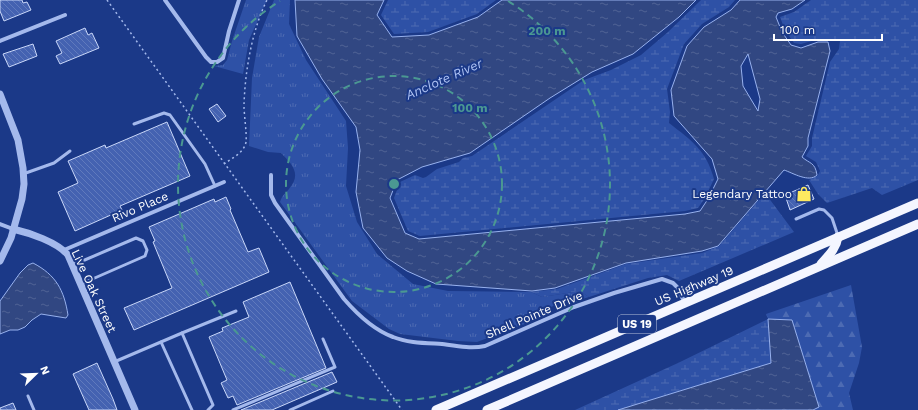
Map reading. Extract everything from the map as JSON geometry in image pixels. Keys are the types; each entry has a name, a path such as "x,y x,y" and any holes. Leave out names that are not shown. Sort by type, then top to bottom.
{"highway":[{"name":"US Highway 19","path":"436,410 918,203"},
{"name":"US 19","path":"487,410 918,224"},
{"path":"819,267 833,251 838,237"}],"street":[{"path":"165,0 211,62 216,62 223,58 229,31 239,0"},
{"path":"0,41 65,15"},
{"path":"0,94 16,135 22,159 23,174 22,199 8,247 0,261"},
{"name":"Shell Pointe Drive","path":"271,175 271,195 275,203 344,300 363,318 382,332 392,337 404,340 472,348 485,346 574,307 614,293 662,279 673,283 677,287 681,292 685,303"},
{"name":"Rivo Place","path":"64,250 224,182"},
{"path":"0,224 13,229"},
{"name":"Live Oak Street","path":"13,229 37,237 64,250 81,284 135,410"}],"lane":[{"path":"134,124 164,113 170,115 205,164 215,186"},
{"path":"23,174 54,163 70,151"},
{"path":"796,219 819,209 824,210 832,218 838,237"},
{"path":"72,265 136,238 143,241 147,250 145,256 81,284"},
{"path":"114,362 236,311"},
{"path":"182,333 213,405 208,410"},
{"path":"234,410 335,367 323,339"},
{"path":"161,342 192,410"},
{"path":"290,410 333,391"},
{"path":"28,396 34,410"}],"path":[{"path":"107,0 402,410"},
{"path":"224,164 242,150 246,142 244,82 250,50 267,0"}],"green space":[{"path":"246,0 267,0 249,40 243,74 214,66 223,65 227,60"},
{"path":"274,0 290,0 289,24 306,60 346,121 348,148 346,186 357,222 377,254 413,284 448,291 531,292 542,297 580,291 589,297 558,304 544,310 530,322 477,342 400,334 389,329 352,301 280,202 295,179 292,165 281,153 268,152 249,146 252,78 259,37"},
{"path":"388,0 496,0 477,14 428,32 394,34 381,15"},
{"path":"701,0 735,0 729,7 702,24 684,44 667,89 670,112 669,123 691,141 702,153 711,169 714,179 705,198 698,208 685,211 420,236 408,231 394,198 400,182 415,175 423,178 426,177 437,169 459,162 463,158 472,156 584,80 611,70 641,55 668,32"},
{"path":"811,0 918,0 918,180 882,195 872,188 827,203 818,194 809,180 818,175 820,171 816,162 806,156 812,146 812,138 830,62 839,49 840,41 819,39 801,44 794,43 785,30 780,17 794,12"},
{"path":"765,193 794,232 679,281 667,275 648,278 589,297 580,291 542,297 531,292 557,289 626,264 702,253 719,246"},
{"path":"851,285 862,347 859,363 849,393 853,410 813,410 819,407 792,320 768,319 766,314"},
{"path":"768,319 771,363 618,410 575,410 678,363"}],"water":[{"name":"Anclote River","path":"295,0 384,0 377,15 392,37 429,35 478,17 502,0 696,0 679,17 633,54 592,72 550,98 470,153 422,167 397,180 390,198 405,233 419,239 685,214 700,211 718,179 712,159 674,116 671,90 687,46 704,27 731,10 740,0 805,0 792,9 778,13 776,17 782,32 791,45 801,48 818,42 828,42 830,51 808,138 808,146 802,157 813,165 817,175 810,178 805,178 784,170 718,246 702,251 626,263 555,288 532,291 436,284 407,271 387,258 363,228 356,192 360,150 356,127 322,79 297,36","holes":["748,54 760,99 758,111 743,86 741,66"]},
{"path":"33,263 48,273 58,284 64,298 68,315 66,318 41,314 25,327 0,334 0,301 20,273 28,265"},
{"path":"768,319 792,320 819,407 813,410 618,410 771,363"}],"building":[{"path":"0,0 22,0 23,3 27,2 31,10 4,21 0,11"},
{"path":"85,28 88,35 92,33 99,48 60,64 56,56 62,53 56,41"},
{"path":"33,44 37,56 9,67 3,54"},
{"path":"217,104 226,116 218,122 209,109"},
{"path":"167,122 190,176 120,206 122,210 75,231 58,192 78,183 68,161 105,145 106,148"},
{"path":"808,185 814,199 790,210 785,195"},
{"path":"226,197 248,252 259,248 269,272 134,330 124,308 172,288 153,242 155,241 149,227 214,199 215,202"},
{"path":"290,282 326,368 237,405 233,396 228,398 221,383 227,380 209,337 223,331 222,328 249,317 243,302"},
{"path":"97,363 117,410 89,410 73,374"},
{"path":"332,372 337,382 272,410 241,410"},
{"path":"13,403 16,410 0,410 0,408"}],"place":[{"name":"Legendary Tattoo","path":"804,194"}]}
